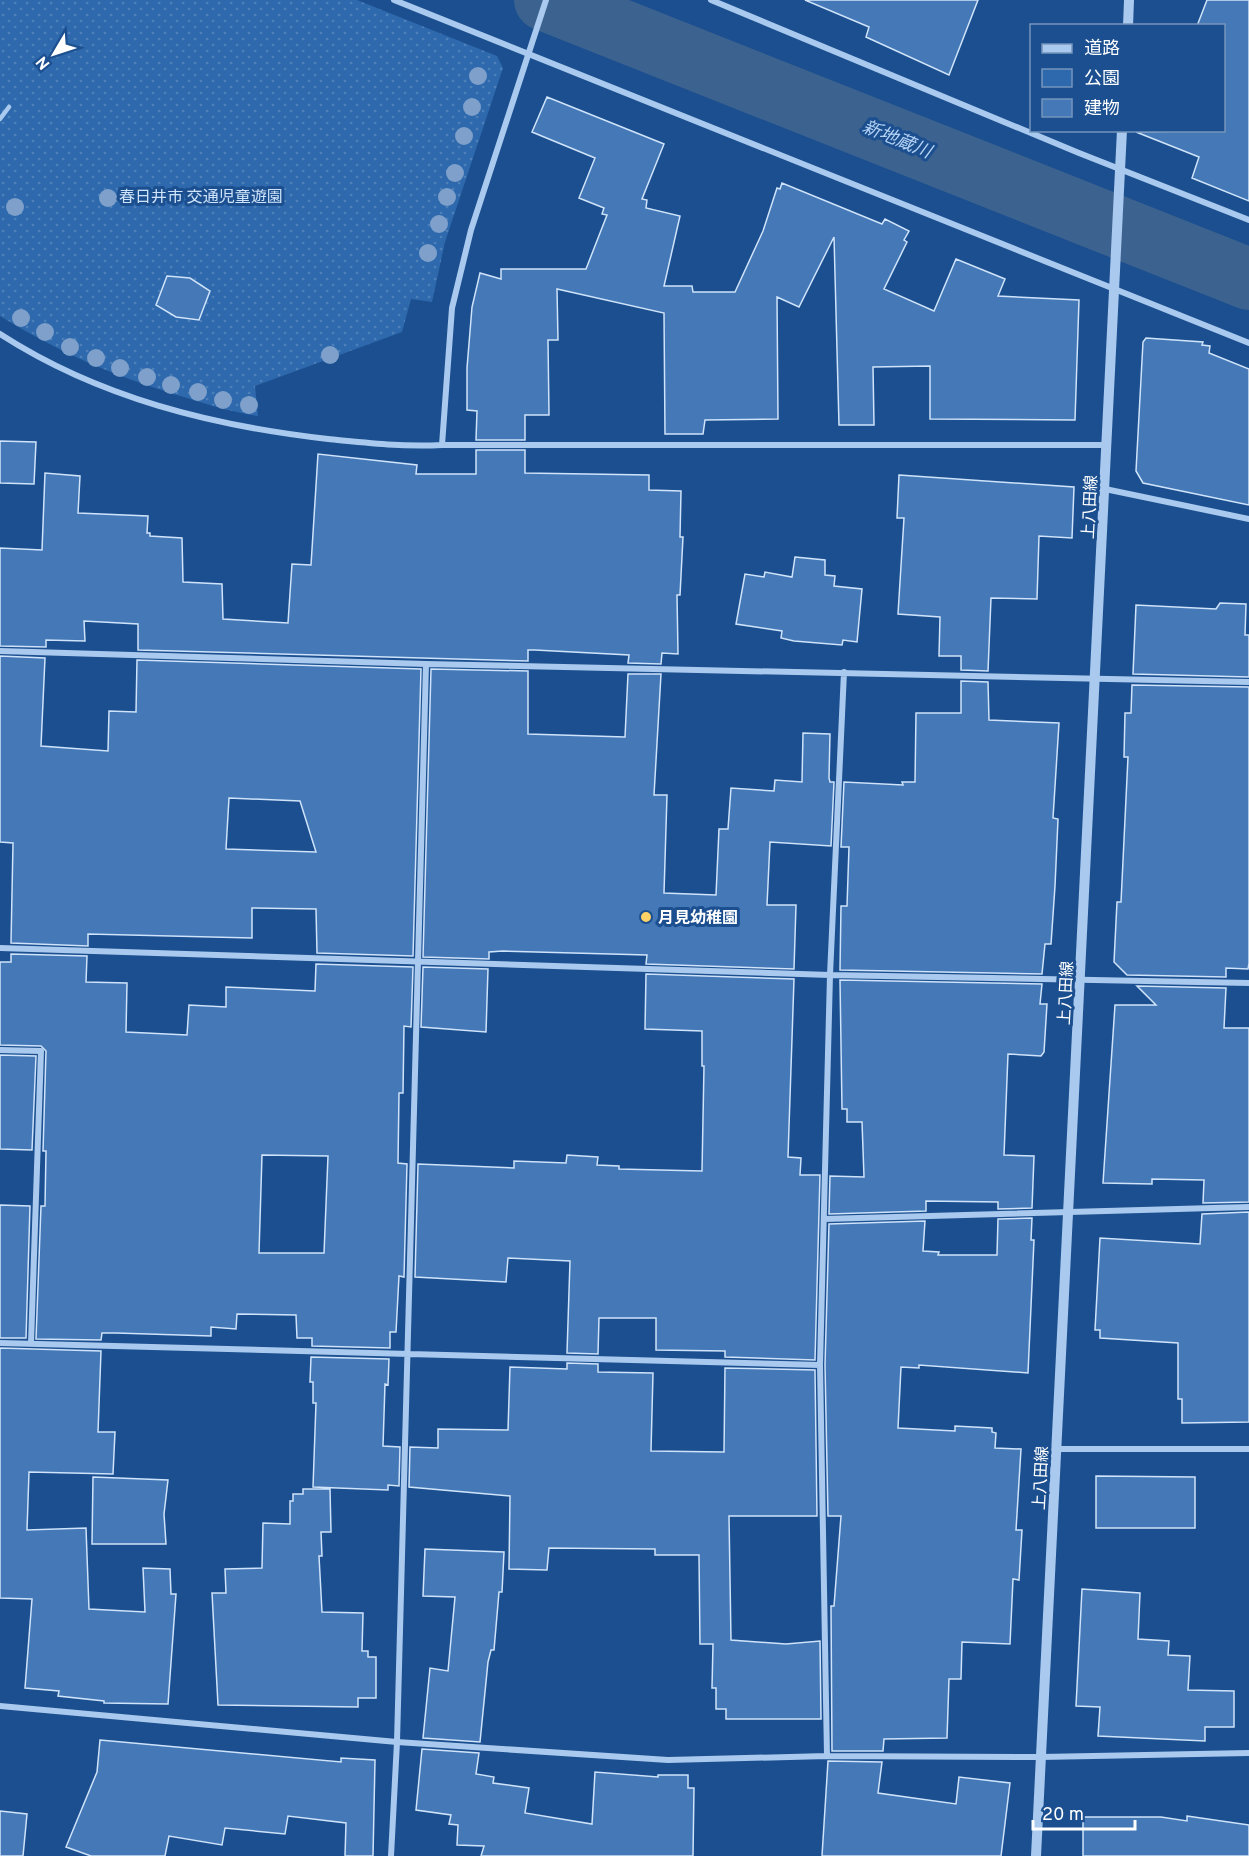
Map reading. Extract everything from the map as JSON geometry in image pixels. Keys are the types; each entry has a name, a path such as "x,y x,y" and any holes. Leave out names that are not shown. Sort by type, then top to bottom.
{"street":[{"path":"394,0 1249,343"},
{"path":"442,445 452,308 471,230 546,0"},
{"path":"711,0 1030,132"},
{"path":"1128,24 1129,0"},
{"path":"1030,132 1249,220"},
{"name":"上八田線","path":"1036,1856 1122,132"},
{"path":"0,334 105,388 190,416 272,432 406,447 442,445 1107,445"},
{"path":"1105,489 1249,519"},
{"path":"0,651 426,664 1249,682"},
{"path":"391,1856 397,1743 426,664"},
{"path":"826,1756 820,1365 830,975 844,672"},
{"path":"0,948 830,975 1249,983"},
{"path":"0,1050 41,1051 31,1343"},
{"path":"824,1219 1249,1207"},
{"path":"0,1343 820,1365"},
{"path":"1056,1449 1249,1449"},
{"path":"0,1706 397,1743 668,1760 826,1756 1041,1757 1249,1753"}],"lane":[{"path":"0,119 9,106"}],"green space":[{"name":"春日井市 交通児童遊園","path":"0,0 357,0 497,56 503,68 445,242 432,302 411,299 402,332 255,386 258,416 227,410 107,371 65,352 0,316"}],"building":[{"path":"805,0 978,0 949,75 866,37 869,27"},
{"path":"1207,0 1249,0 1249,201 1192,178 1199,157 1136,132 1225,132 1225,24 1198,24"},
{"path":"547,97 664,144 642,199 647,200 646,208 680,216 664,286 692,286 693,292 735,292 763,231 777,188 780,189 782,183 882,224 885,219 909,231 904,240 907,242 884,289 934,311 956,259 1005,279 998,296 1079,300 1075,420 930,419 930,366 873,367 874,425 839,425 834,237 799,307 777,297 778,419 705,420 703,434 665,434 664,313 557,289 558,340 548,340 549,415 525,415 525,440 476,440 477,411 467,410 467,368 472,307 480,273 501,279 501,269 586,269 607,215 602,214 604,208 579,198 595,158 532,132"},
{"path":"167,276 190,278 210,291 199,320 176,317 156,305"},
{"path":"1146,338 1203,342 1202,345 1210,346 1209,353 1249,369 1249,505 1143,483 1136,471 1143,342"},
{"path":"0,441 36,442 34,484 0,483"},
{"path":"476,450 525,450 525,473 649,475 649,490 681,491 680,537 683,537 680,595 677,595 678,654 662,653 661,664 628,663 629,655 535,650 528,650 528,661 138,650 138,624 84,621 85,641 46,640 46,647 0,646 0,548 42,550 45,473 80,476 78,513 148,516 147,533 150,533 150,536 182,538 183,582 222,584 223,619 288,623 292,564 311,565 318,454 417,465 416,474 476,474"},
{"path":"899,475 1074,487 1072,538 1039,536 1037,599 991,598 988,671 961,670 961,656 939,656 940,617 898,614 904,518 897,518"},
{"path":"795,557 825,560 825,575 835,576 834,586 862,589 857,642 843,640 842,645 794,641 781,638 782,631 736,624 745,574 764,577 765,572 792,577"},
{"path":"1220,603 1246,604 1245,635 1249,635 1249,677 1133,674 1136,605 1216,609"},
{"path":"0,656 45,658 41,746 108,751 109,711 136,712 137,660 421,669 413,956 317,953 316,909 252,908 252,938 88,934 88,946 11,943 13,843 0,842","holes":["229,798 300,801 316,852 226,849"]},
{"path":"431,669 528,671 528,734 625,737 628,674 661,674 654,795 667,795 664,893 716,895 719,829 728,829 731,788 774,791 775,780 802,782 803,733 830,734 829,778 830,782 834,782 831,846 770,842 767,905 796,905 794,969 646,964 647,955 503,951 489,952 489,959 423,957"},
{"path":"961,681 988,682 989,720 1059,723 1053,818 1058,819 1055,886 1051,944 1045,944 1042,974 840,970 841,906 847,906 849,847 841,847 844,782 903,785 902,782 915,782 916,713 961,713"},
{"path":"1132,685 1249,687 1248,969 1226,968 1226,977 1127,975 1114,962 1117,902 1121,902 1128,757 1124,757 1125,713 1131,713"},
{"path":"11,954 87,956 86,982 127,983 126,1032 187,1035 189,1005 226,1007 226,987 315,991 316,964 413,967 411,1027 404,1026 403,1093 399,1093 398,1163 407,1164 404,1277 399,1276 396,1332 390,1332 390,1348 312,1346 312,1338 297,1338 296,1315 237,1314 236,1329 211,1327 211,1336 102,1333 101,1340 36,1339 41,1206 45,1206 46,1151 43,1151 46,1051 41,1046 0,1045 0,962 11,962","holes":["262,1155 328,1156 324,1253 259,1253"]},
{"path":"423,967 488,969 486,1032 421,1027"},
{"path":"646,974 794,979 788,1157 801,1158 800,1175 820,1175 815,1360 725,1357 725,1351 656,1350 656,1318 599,1318 598,1354 567,1353 570,1261 508,1258 506,1282 415,1277 418,1164 514,1168 514,1161 566,1163 567,1155 598,1157 597,1165 619,1166 619,1169 702,1171 704,1066 702,1066 702,1031 645,1029"},
{"path":"840,980 1042,984 1040,1004 1047,1004 1044,1052 1041,1056 1008,1054 1004,1155 1034,1156 1032,1208 998,1209 998,1202 926,1201 926,1211 829,1214 830,1176 864,1177 862,1122 847,1122 847,1109 842,1109"},
{"path":"1137,986 1226,988 1224,1028 1249,1028 1249,1202 1203,1203 1204,1180 1152,1179 1152,1184 1103,1183 1115,1005 1156,1005"},
{"path":"0,1055 36,1056 32,1150 0,1149"},
{"path":"0,1205 30,1206 26,1338 0,1338"},
{"path":"1249,1212 1249,1422 1182,1423 1182,1399 1178,1399 1178,1343 1100,1338 1100,1330 1095,1330 1100,1238 1200,1244 1202,1214"},
{"path":"1032,1218 1031,1240 1034,1240 1028,1373 919,1365 919,1368 901,1367 898,1428 955,1431 955,1426 992,1428 992,1432 996,1433 995,1448 1021,1449 1016,1530 1022,1530 1019,1580 1013,1579 1010,1644 962,1642 961,1679 949,1679 947,1738 884,1739 883,1751 832,1751 831,1606 834,1606 841,1516 828,1516 825,1365 829,1224 925,1221 923,1251 939,1252 938,1255 997,1255 998,1219"},
{"path":"0,1348 101,1351 98,1432 115,1432 113,1474 29,1472 27,1530 86,1528 89,1609 145,1612 143,1568 170,1569 171,1594 176,1594 168,1704 104,1703 104,1701 58,1696 59,1691 25,1688 32,1599 0,1598"},
{"path":"311,1357 389,1359 388,1385 385,1384 383,1446 400,1447 399,1486 388,1485 388,1490 313,1487 316,1403 313,1403 313,1382 310,1382"},
{"path":"567,1363 598,1364 598,1372 653,1373 651,1451 724,1452 725,1368 815,1370 817,1516 729,1516 731,1640 786,1644 820,1641 821,1719 726,1719 726,1709 716,1709 716,1688 712,1688 713,1644 700,1644 699,1555 655,1555 655,1549 549,1548 547,1570 509,1569 510,1496 409,1487 410,1447 438,1448 438,1429 508,1430 510,1367 567,1369"},
{"path":"1096,1476 1195,1477 1195,1528 1096,1528"},
{"path":"93,1477 168,1480 164,1514 166,1544 92,1544"},
{"path":"303,1489 330,1489 331,1532 321,1532 322,1556 319,1556 322,1612 363,1613 362,1651 368,1651 368,1657 376,1657 376,1698 358,1698 358,1707 218,1705 212,1593 226,1593 225,1569 262,1568 263,1523 290,1524 290,1501 293,1501 293,1494 303,1494"},
{"path":"425,1549 504,1552 502,1592 499,1592 494,1650 491,1650 488,1662 480,1742 423,1738 430,1668 448,1671 455,1597 423,1596"},
{"path":"1082,1589 1140,1593 1138,1639 1169,1641 1168,1655 1190,1656 1188,1690 1234,1691 1234,1727 1205,1727 1205,1741 1098,1736 1100,1707 1076,1706"},
{"path":"100,1740 341,1762 341,1758 375,1760 373,1856 345,1856 346,1823 288,1816 285,1834 225,1828 222,1845 169,1836 165,1856 91,1856 66,1847 97,1772"},
{"path":"422,1749 479,1753 476,1774 494,1777 493,1783 529,1788 525,1813 592,1824 595,1772 658,1777 658,1775 688,1775 688,1788 694,1788 693,1856 481,1856 484,1846 457,1845 458,1825 449,1824 451,1815 416,1810"},
{"path":"828,1761 882,1762 878,1793 956,1804 959,1777 1010,1783 1001,1856 822,1856"},
{"path":"0,1811 27,1814 23,1856 0,1856"},
{"path":"1187,1816 1249,1825 1249,1856 1083,1856 1083,1817 1161,1817 1187,1821"}],"waterway":[{"name":"新地蔵川","path":"545,0 1249,279"}],"place":[{"name":"月見幼稚園","path":"646,917"}]}
